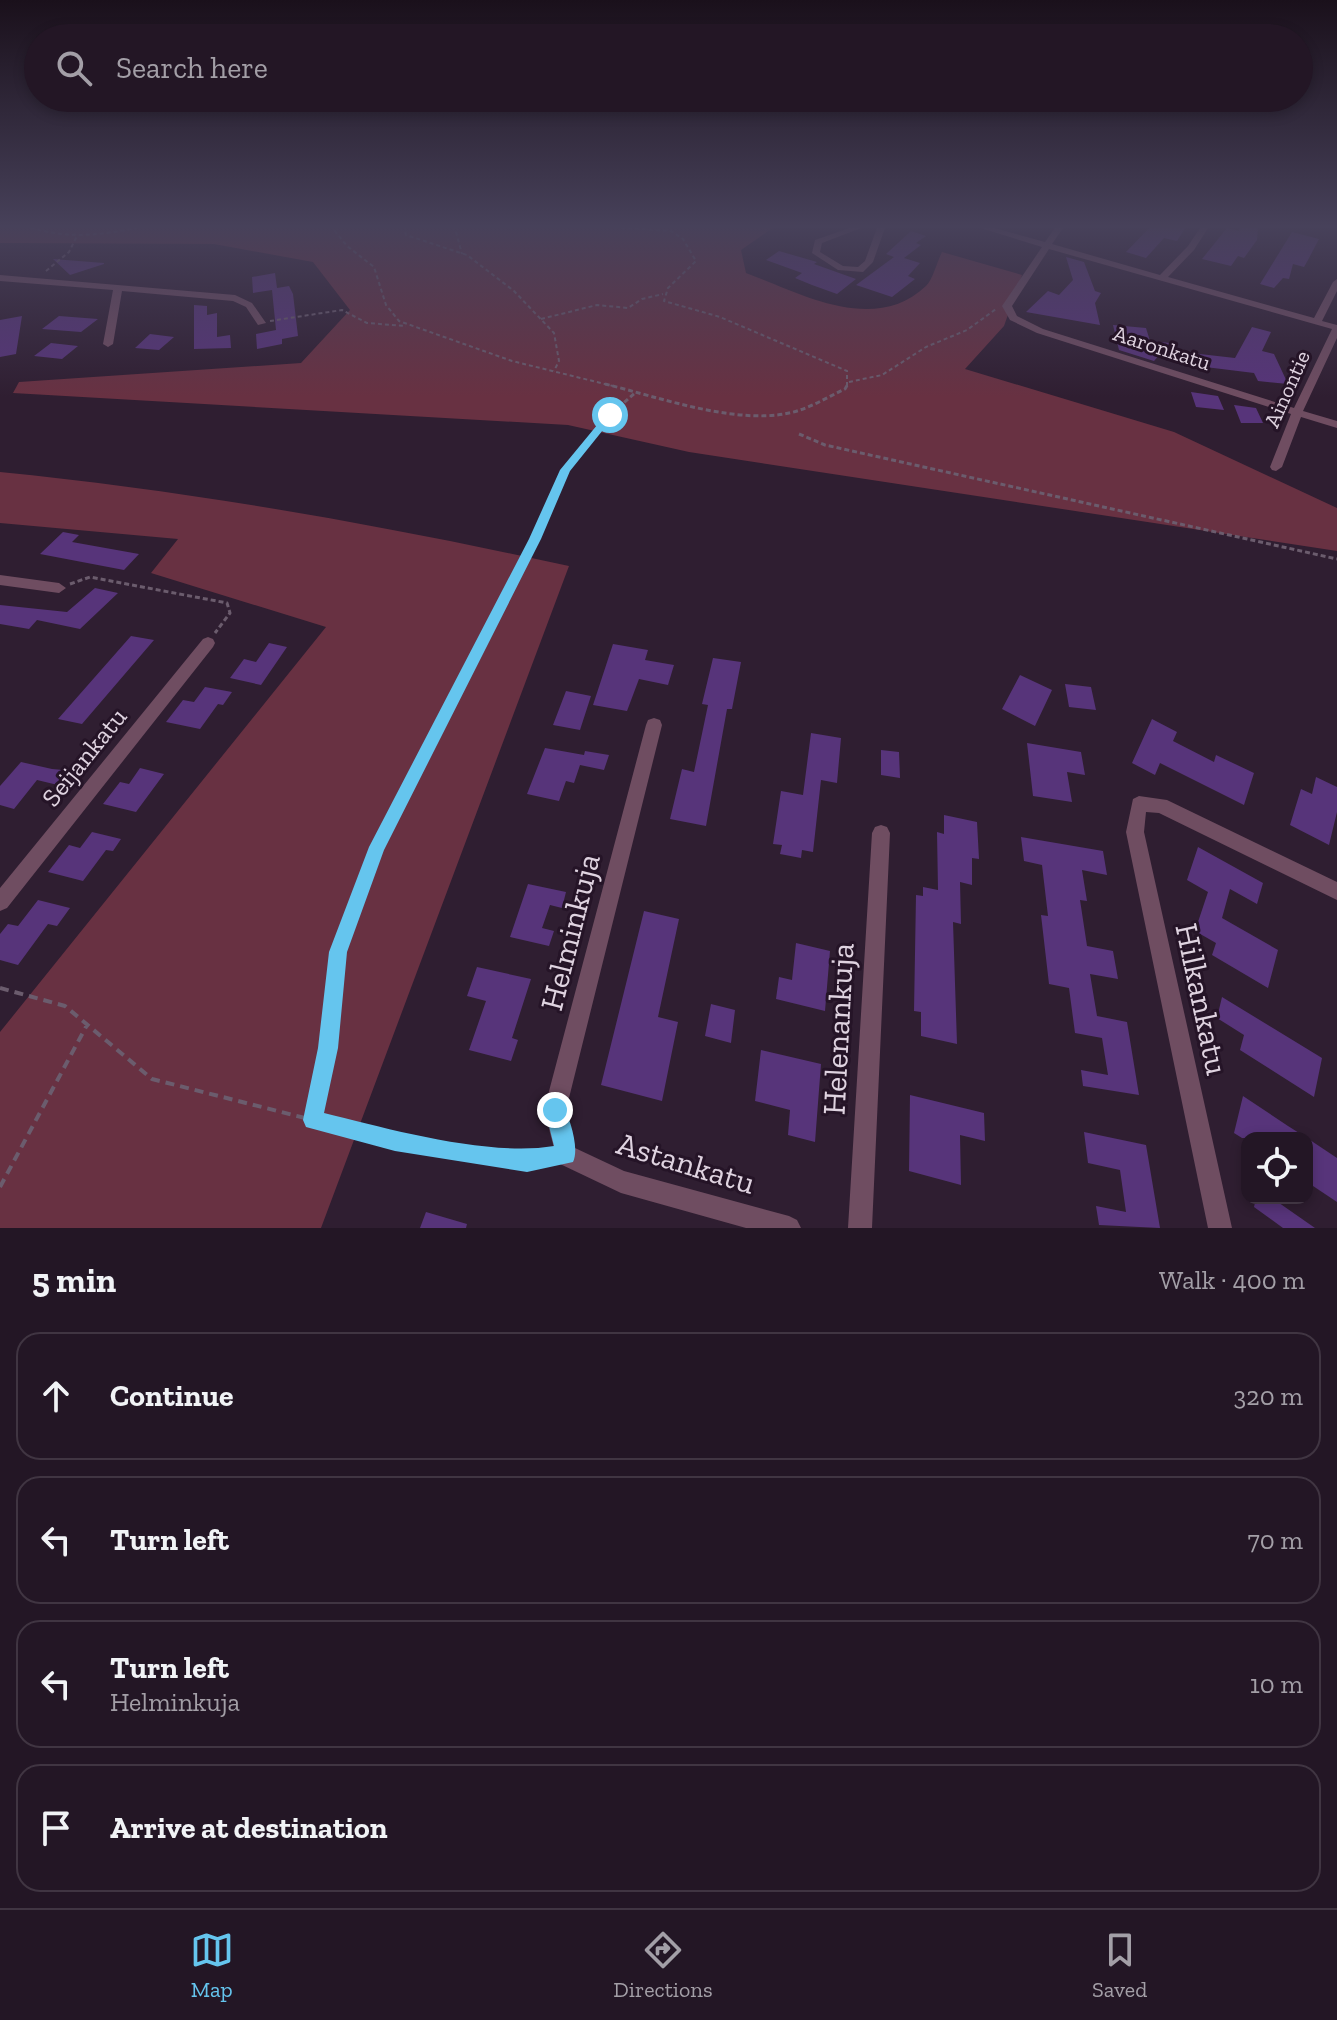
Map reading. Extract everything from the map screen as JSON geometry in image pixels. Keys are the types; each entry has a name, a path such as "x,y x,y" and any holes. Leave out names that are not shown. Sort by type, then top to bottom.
{"street":[{"path":"49,282 235,298 249,305 261,323"},
{"path":"1007,306 1023,282"},
{"path":"1177,282 1337,328"},
{"path":"1317,322 1337,282"},
{"path":"108,344 118,288"},
{"name":"Aaronkatu","path":"1007,306 1013,318 1040,331 1337,425"},
{"name":"Ainontie","path":"1276,467 1297,412 1337,328"},
{"path":"0,580 59,588"},
{"name":"Seijankatu","path":"0,902 208,643"},
{"name":"Helminkuja","path":"566,1155 555,1110 654,725"},
{"name":"Hilkankatu","path":"1220,1228 1135,832 1139,804 1161,805 1337,891"},
{"name":"Helenankuja","path":"860,1228 881,833"},
{"name":"Astankatu","path":"566,1155 621,1182 789,1228"}],"path":[{"path":"379,282 386,305 399,321 410,326 554,371 636,392 759,416 798,411 845,389 849,382 847,371 829,361 760,337 720,317 674,306 664,301 664,294"},
{"path":"504,282 554,333 559,347 559,361 554,371"},
{"path":"541,319 597,305 628,308 642,299 664,294 675,282"},
{"path":"849,382 875,378 906,364 928,346 971,327 991,310 1007,306"},
{"path":"261,323 342,310 367,323 410,326"},
{"path":"313,1120 328,1048 338,952 377,847 535,539 565,470 610,415 636,392"},
{"path":"799,434 825,445 1337,559"},
{"path":"59,588 90,577 227,603 230,613 208,643"},
{"path":"0,988 65,1006 152,1079 395,1141 527,1161 566,1155"},
{"path":"0,1187 87,1025"}],"shaded area":[{"path":"329,282 770,282 814,299 861,309 884,308 906,300 928,282 1019,282 1004,326 965,369 1174,432 1337,508 1337,551 689,452 568,425 13,393 19,382 301,363 350,310"},
{"path":"0,472 143,489 286,511 569,566 321,1228 0,1228 0,1032 326,627 151,573 178,539 0,523"}],"building":[{"path":"252,282 276,282 277,288 289,286 293,294 298,336 282,339 282,344 257,349 256,334 276,330 272,290 253,293"},
{"path":"805,282 852,282 837,294"},
{"path":"860,282 911,282 892,297 856,285"},
{"path":"1071,282 1092,282 1095,291 1101,293 1095,303 1100,325 1026,312 1048,291 1059,295"},
{"path":"1261,282 1279,282 1274,288"},
{"path":"194,305 207,306 207,315 217,313 217,337 230,335 231,348 194,349"},
{"path":"22,316 16,354 0,357 0,320"},
{"path":"59,316 98,319 81,332 42,329"},
{"path":"1113,325 1146,328 1150,341 1170,343 1154,361 1119,350"},
{"path":"1252,327 1271,332 1262,351 1274,354 1288,384 1258,381 1254,373 1189,365 1191,353 1235,358"},
{"path":"150,334 174,337 159,350 135,348"},
{"path":"51,343 78,346 62,359 34,356"},
{"path":"1191,392 1218,396 1224,410 1196,407"},
{"path":"1234,405 1256,408 1263,423 1241,423"},
{"path":"63,532 79,535 72,542 139,554 124,570 40,554"},
{"path":"95,588 118,593 80,629 37,620 29,629 0,624 0,605 67,612"},
{"path":"131,636 154,640 82,724 58,719"},
{"path":"269,643 287,647 261,685 230,678 244,659 256,662"},
{"path":"613,644 648,650 645,660 674,665 668,685 639,679 627,711 593,705"},
{"path":"713,658 741,662 732,709 727,709 706,826 670,819 682,769 694,772 708,705 702,704"},
{"path":"1020,675 1052,690 1035,726 1002,709"},
{"path":"1065,684 1091,687 1096,710 1069,707"},
{"path":"205,687 232,692 223,705 218,704 200,729 166,722 183,700 194,702"},
{"path":"566,691 591,696 580,730 553,725"},
{"path":"1152,719 1177,732 1173,741 1214,762 1216,755 1254,773 1244,805 1160,763 1155,775 1132,763"},
{"path":"811,733 841,738 837,783 821,780 813,852 802,850 801,858 780,854 782,845 773,844 781,791 803,795"},
{"path":"1027,743 1081,752 1085,775 1067,772 1072,802 1033,796"},
{"path":"545,748 584,755 585,751 609,755 604,770 580,765 574,783 566,781 559,801 527,794"},
{"path":"881,750 899,752 900,778 881,775"},
{"path":"21,762 74,771 62,786 37,780 14,809 0,805 0,786"},
{"path":"140,768 164,774 136,812 103,804 120,782 129,784"},
{"path":"1316,777 1337,787 1337,812 1329,845 1290,825 1301,789 1312,794"},
{"path":"944,815 977,822 979,859 972,858 972,885 960,882 961,924 953,922 957,1044 921,1036 921,1012 914,1011 916,895 923,896 923,887 938,890 937,832 944,834"},
{"path":"92,832 121,839 113,851 106,850 83,881 48,872 69,845 80,848"},
{"path":"1021,837 1103,851 1107,875 1082,870 1087,901 1080,900 1087,946 1113,951 1118,979 1090,974 1097,1016 1127,1022 1139,1095 1083,1086 1081,1070 1108,1075 1102,1038 1075,1033 1069,988 1049,984 1041,915 1048,916 1042,865 1024,861"},
{"path":"1198,847 1263,883 1257,904 1230,889 1222,918 1278,950 1268,988 1212,955 1216,943 1195,931 1208,892 1187,880"},
{"path":"528,884 566,892 562,908 550,905 542,928 554,931 549,946 510,937"},
{"path":"38,900 70,908 57,926 48,924 18,965 0,960 0,934 8,924 18,926"},
{"path":"644,911 679,919 658,1017 678,1022 662,1101 601,1085"},
{"path":"796,943 830,951 825,1011 776,999 779,977 792,980"},
{"path":"477,967 531,979 512,1038 518,1040 511,1061 469,1050 486,1001 467,996"},
{"path":"1222,997 1322,1058 1314,1097 1240,1050 1244,1035 1217,1018"},
{"path":"711,1004 735,1010 731,1043 705,1036"},
{"path":"761,1050 821,1064 815,1142 788,1135 790,1110 755,1101"},
{"path":"910,1095 984,1113 985,1141 960,1135 961,1185 909,1171"},
{"path":"1243,1096 1298,1132 1241,1132 1241,1137 1234,1133"},
{"path":"1084,1132 1146,1145 1160,1228 1099,1225 1096,1206 1126,1212 1120,1170 1088,1163"},
{"path":"1313,1142 1337,1158 1337,1202 1313,1186"},
{"path":"1255,1204 1281,1204 1315,1228 1283,1228 1254,1207"},
{"path":"426,1212 467,1224 466,1228 420,1228"}],"route":[{"path":"555,1110 566,1155 527,1161 395,1141 313,1120 328,1048 338,952 377,847 474,652 535,539 565,470 610,415"}]}
